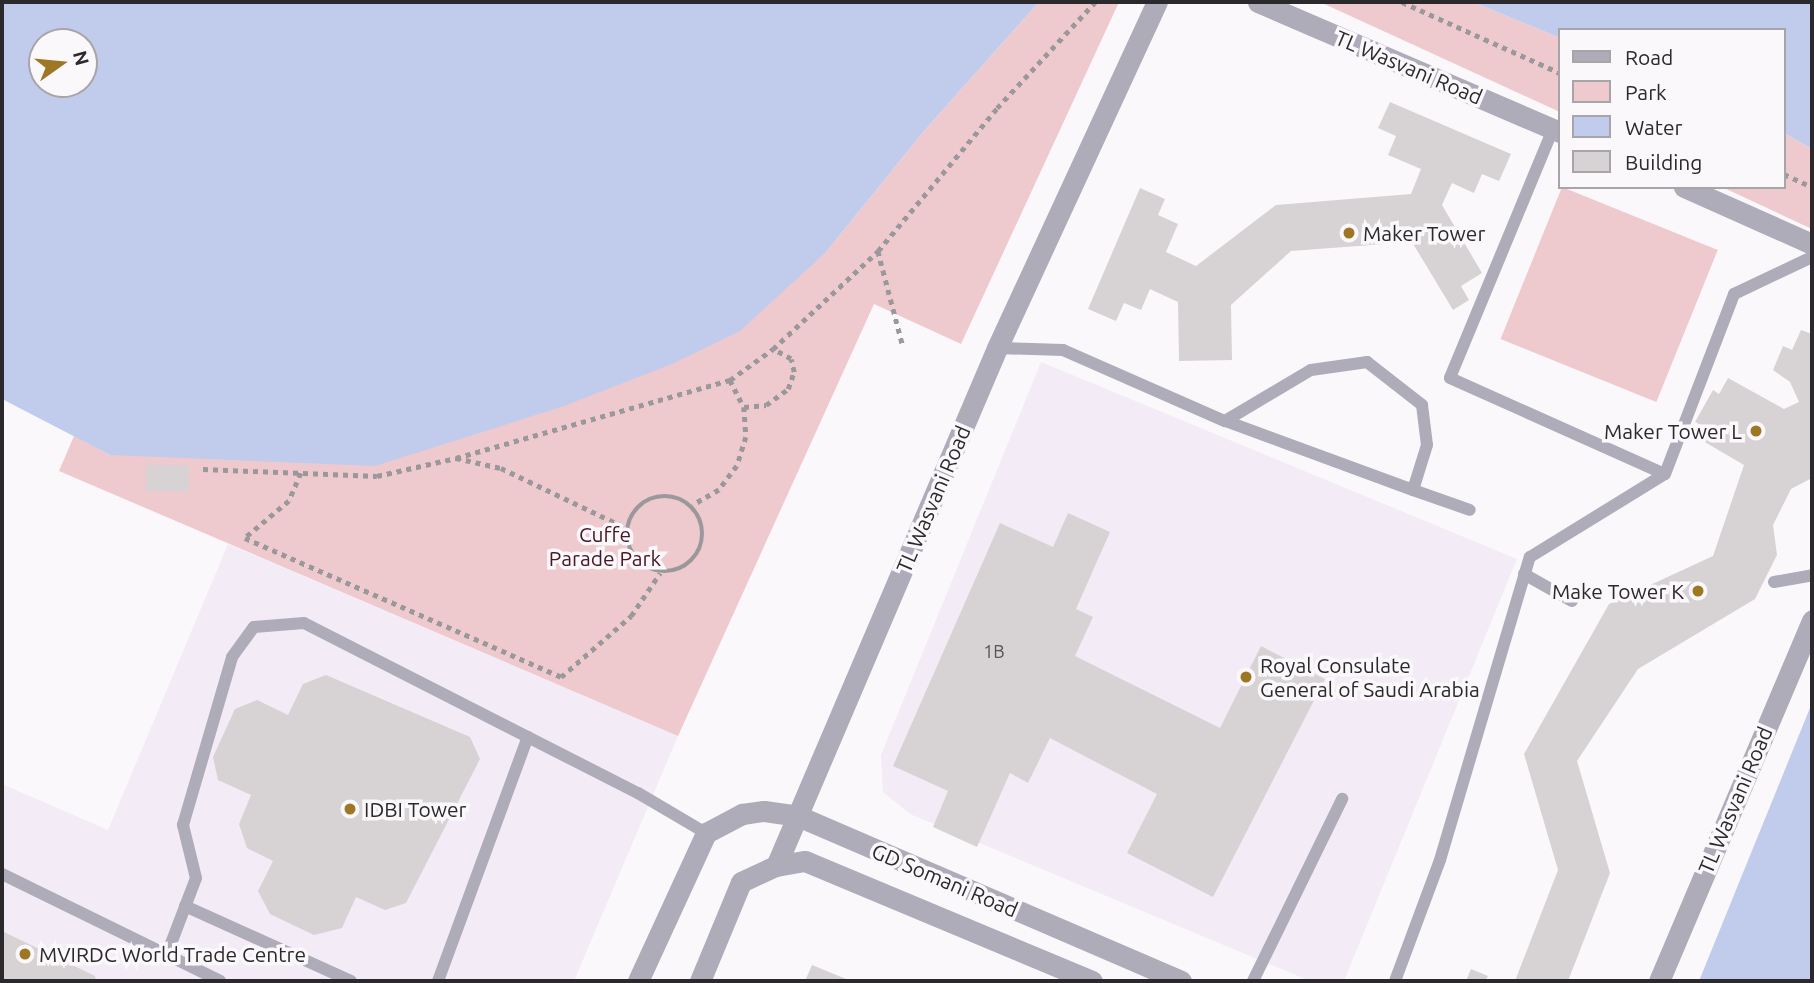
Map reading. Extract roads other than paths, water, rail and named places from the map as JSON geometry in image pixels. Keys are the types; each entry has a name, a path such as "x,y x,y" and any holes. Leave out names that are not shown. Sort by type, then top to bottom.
{"street":[{"name":"TL Wasvani Road","path":"776,866 997,348 1157,2"},
{"name":"TL Wasvani Road","path":"1258,2 1557,131"},
{"path":"1689,189 1812,244"},
{"name":"TL Wasvani Road","path":"1658,981 1812,620"},
{"name":"GD Somani Road","path":"706,833 742,814 764,811 798,816 1181,981"},
{"path":"638,981 706,833"},
{"name":"GD Somani Road","path":"776,866 805,861 1083,979"},
{"path":"700,981 741,882 776,866"}],"lane":[{"path":"1557,131 1450,378 1665,474"},
{"path":"1395,981 1440,860 1530,557 1665,474 1734,294 1812,257"},
{"path":"997,348 1063,350 1226,421 1470,510"},
{"path":"1226,421 1311,370 1367,362 1422,405 1427,445 1413,490"},
{"path":"1524,574 1572,601"},
{"path":"1773,582 1812,575"},
{"path":"167,954 196,878 183,825 232,657 254,627 304,623 528,737 706,833"},
{"path":"438,981 528,737"},
{"path":"1253,981 1342,799"},
{"path":"2,874 167,954 205,977 220,981"},
{"path":"185,906 351,981"}],"water":[{"path":"2,2 1039,2 924,131 826,252 740,331 672,364 564,406 375,466 110,455 2,399"},
{"path":"1473,2 1812,2 1812,149 1786,134 1786,28 1559,28 1559,38"},
{"path":"1812,703 1812,981 1699,981"}],"place":[{"name":"Maker Tower","path":"1349,233"},
{"name":"Maker Tower L","path":"1756,431"},
{"name":"Make Tower K","path":"1698,591"},
{"name":"Royal Consulate General of Saudi Arabia","path":"1246,677"},
{"name":"IDBI Tower","path":"350,809"},
{"name":"MVIRDC World Trade Centre","path":"25,954"}],"park label":[{"name":"Cuffe Parade Park","path":"605,546"}]}
